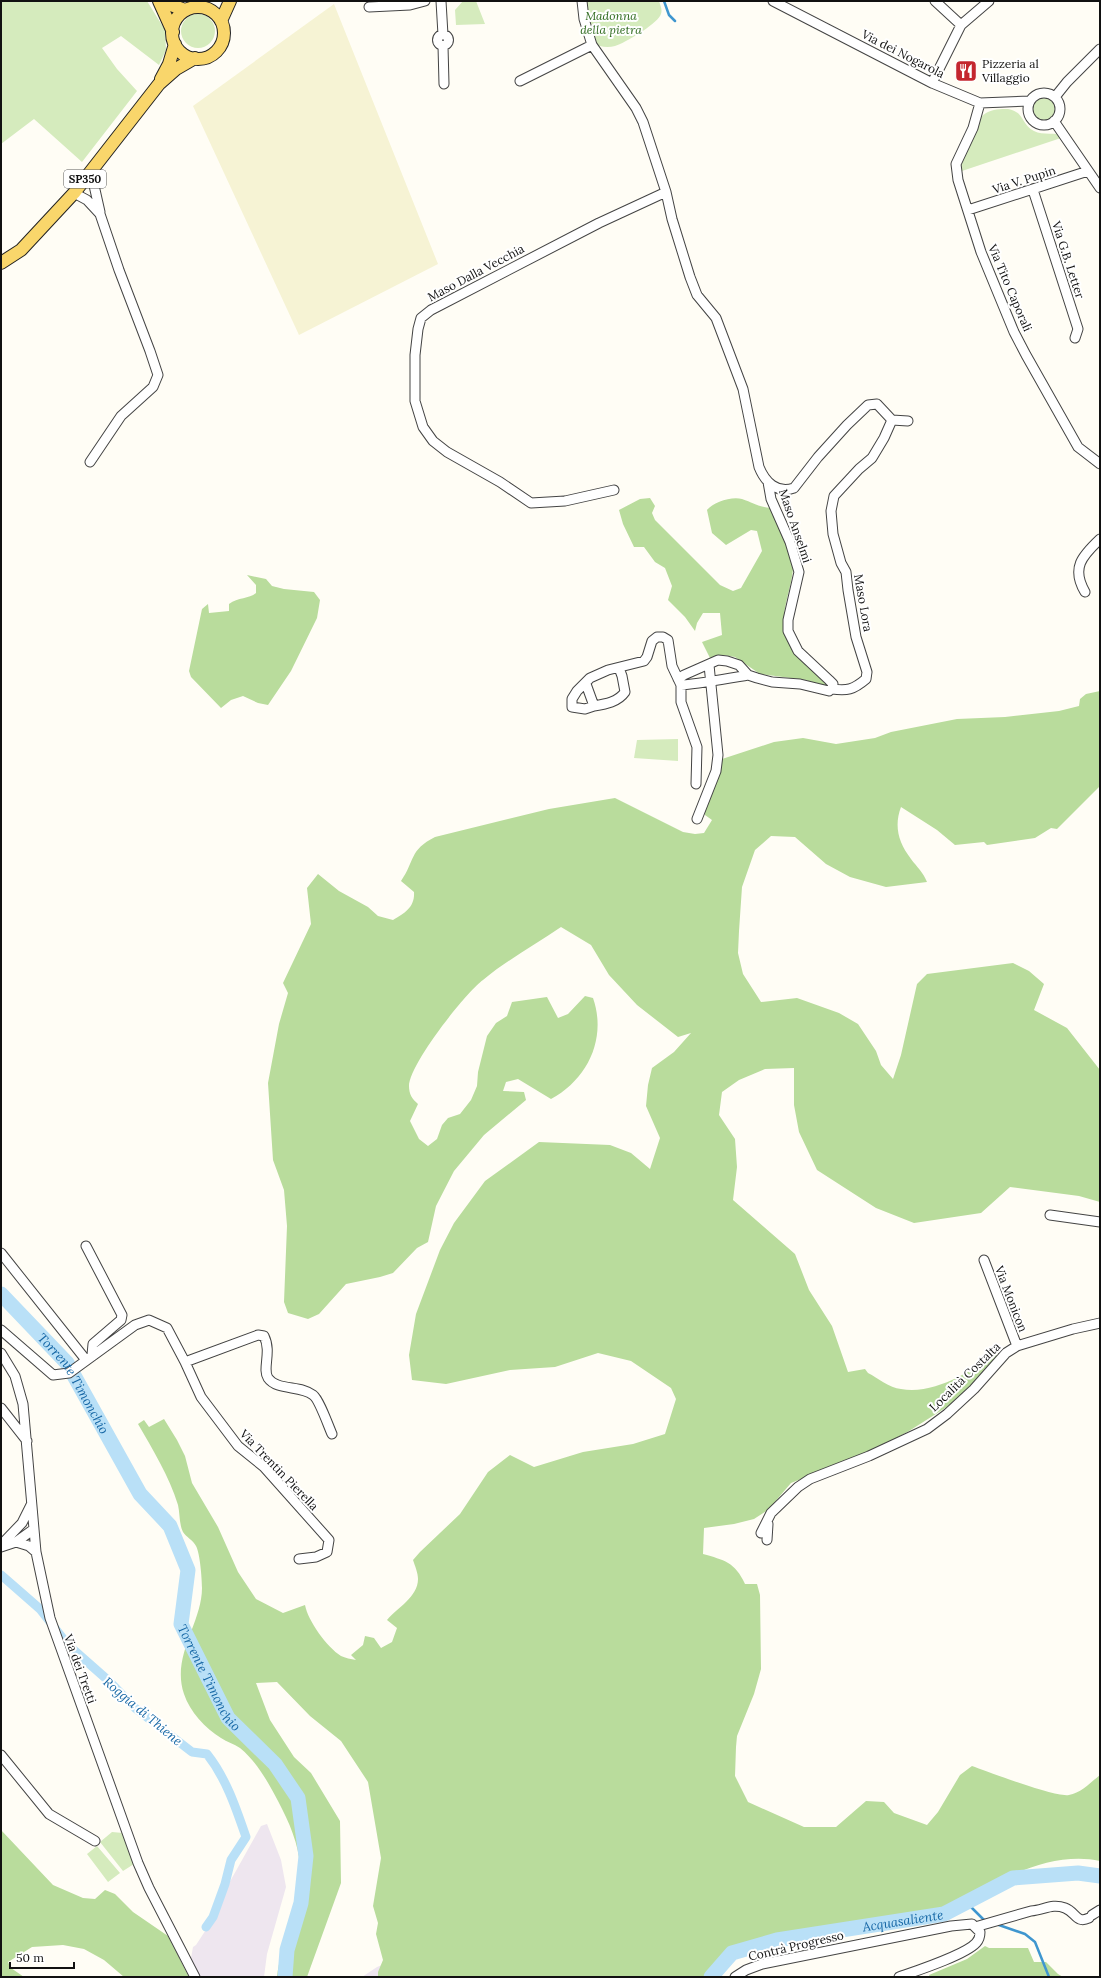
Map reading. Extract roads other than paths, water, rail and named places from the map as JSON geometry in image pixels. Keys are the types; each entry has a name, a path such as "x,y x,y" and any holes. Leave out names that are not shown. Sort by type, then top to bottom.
{"main road":[{"path":"159,1 185,10 202,4 211,10 221,20 230,1"},
{"path":"159,1 174,38 183,54 195,58"},
{"name":"SP350","path":"159,84 169,64 176,19 185,10"},
{"name":"SP350","path":"1,263 21,250 74,193 159,84 176,69 195,58 211,55 217,50 224,36 221,20"}],"street":[{"path":"369,7 410,5 425,1"},
{"path":"441,1 443,35 446,36 448,40 446,45 443,46 444,84"},
{"path":"582,1 584,19 592,45 636,108 643,122 666,192 672,219 690,277 697,295 716,318 743,390 759,467 764,479 778,489 787,491 794,488 831,442 868,405 877,404 892,420 908,421"},
{"name":"Via dei Nogarola","path":"773,1 932,83 980,103 1029,101"},
{"path":"935,1 961,25"},
{"path":"932,83 961,25 989,1"},
{"path":"520,81 592,45"},
{"path":"1055,97 1067,82 1100,49"},
{"path":"1041,93 1046,93 1055,97 1060,109 1054,121 1044,125 1034,121 1028,112 1029,101 1036,94 1041,93"},
{"name":"Via Tito Caporali","path":"980,103 973,128 956,164 958,180 981,252 1014,332 1078,447 1100,464"},
{"path":"1054,121 1061,129 1100,188"},
{"name":"Via V. Pupin","path":"968,210 1088,171"},
{"path":"90,462 121,416 153,387 158,375 100,214 91,172"},
{"name":"Via G.B. Letter","path":"1033,190 1078,329 1075,338"},
{"name":"Maso Dalla Vecchia","path":"614,490 565,501 531,502 447,452 433,441 422,427 414,401 415,355 418,329 421,318 431,310 599,223 666,192"},
{"path":"74,193 88,200 100,214"},
{"name":"Maso Lora","path":"832,689 846,691 866,680 867,672 856,637 846,572 841,563 832,534 831,511 834,496 859,469 872,458 884,438 892,420"},
{"name":"Maso Anselmi","path":"768,482 771,499 790,542 798,572 788,620 788,631 798,651 833,684 832,689"},
{"path":"1085,592 1079,582 1077,572 1080,563 1091,547 1100,539"},
{"path":"619,668 624,683 625,694 608,704 585,709 572,707 572,699 577,691 586,684 590,678 598,674 619,668 644,661 647,657 652,641 657,637 663,636 668,640 672,666 679,682 681,702 697,747 696,784"},
{"path":"679,682 684,675 718,660 739,665 748,676"},
{"path":"697,819 717,764 717,740 709,665"},
{"path":"679,682 711,682 724,678 748,676 772,682 800,684 823,691 832,689"},
{"path":"586,684 594,706"},
{"path":"1050,1215 1100,1222"},
{"name":"Via Trentin Pierella","path":"86,1246 122,1315 120,1320 93,1344 86,1360"},
{"path":"1,1253 86,1360"},
{"name":"Via Monicon","path":"984,1260 1017,1346"},
{"name":"Via Trentin Pierella","path":"1,1330 53,1376 69,1373 135,1325 149,1320 167,1328 201,1397 238,1446 264,1467 329,1540 327,1552 323,1556 299,1559"},
{"name":"Località Costalta","path":"764,1537 768,1518 798,1487 810,1479 876,1453 927,1429 947,1414 974,1389 1006,1353 1017,1346 1073,1329 1100,1323"},
{"path":"185,1362 258,1335 264,1336 269,1352 265,1370 267,1377 273,1384 307,1391 314,1395 332,1434"},
{"name":"Via dei Tretti","path":"1,1353 15,1376 21,1393 27,1441 36,1552 54,1631 141,1869 195,1977"},
{"path":"1,1408 27,1441"},
{"path":"6,1543 22,1523 32,1503"},
{"path":"6,1543 21,1530 34,1529"},
{"path":"6,1543 29,1546 36,1552"},
{"path":"1,1755 49,1814 95,1841"},
{"path":"900,1977 968,1950 976,1944 980,1937 980,1932 975,1927 984,1924 1049,1906 1066,1908 1079,1919 1084,1920 1094,1914"},
{"name":"Contrà Progresso","path":"735,1977 746,1970 770,1963 951,1926 972,1924 975,1927"}],"waterway":[{"path":"664,1 669,15 675,21"},
{"name":"Torrente Timonchio","path":"1,1294 67,1363 140,1494 170,1526 188,1570 181,1624 228,1718 275,1764 298,1798 306,1856 301,1903 287,1950 285,1977"},
{"name":"Roggia di Thiene","path":"1,1575 40,1609 68,1645 110,1682 135,1708 192,1752 207,1754 220,1773 234,1804 246,1837 231,1860 225,1884 213,1917 206,1927"},
{"name":"Acquasaliente","path":"711,1977 732,1953 777,1940 944,1914 1013,1878 1078,1873 1100,1876"},
{"path":"967,1903 987,1921"},
{"path":"996,1924 1025,1934 1035,1942 1049,1977"}],"place":[{"name":"Pizzeria al Villaggio","path":"966,71"}],"park label":[{"name":"Madonna della pietra","path":"611,23"}]}
